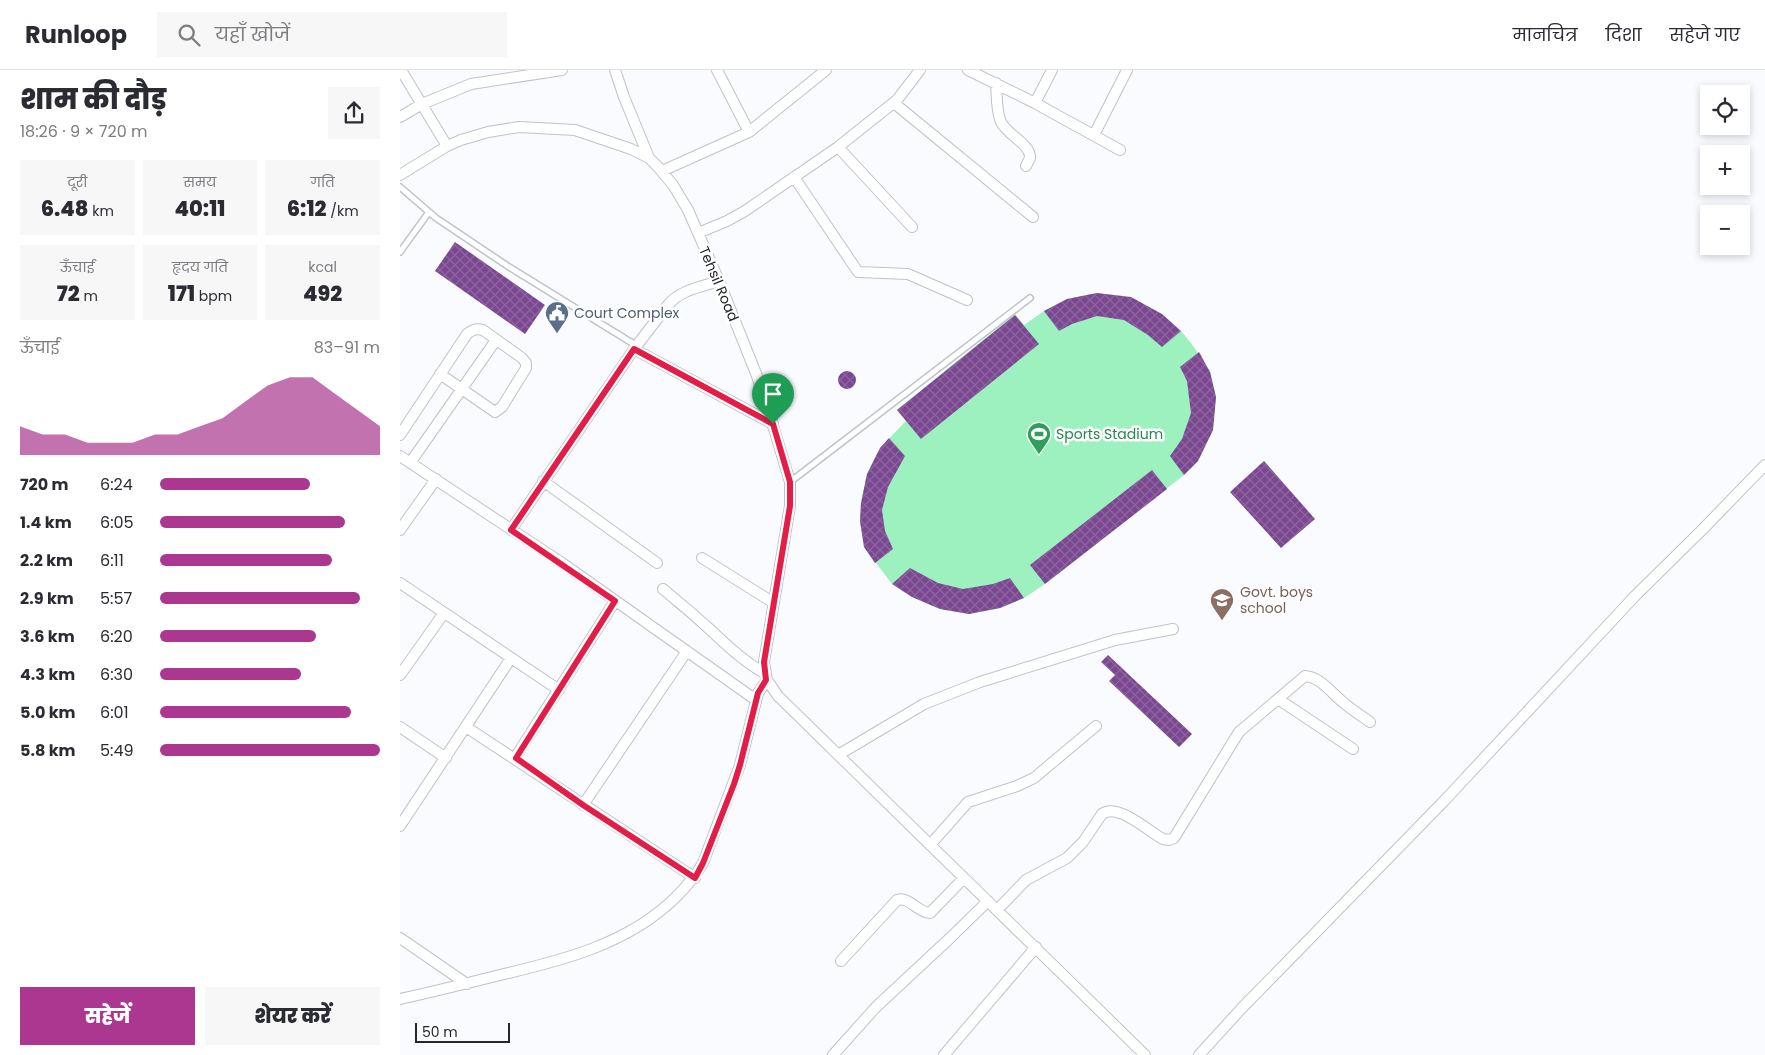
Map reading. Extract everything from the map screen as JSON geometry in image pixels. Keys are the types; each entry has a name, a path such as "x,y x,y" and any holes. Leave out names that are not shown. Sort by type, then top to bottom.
{"street":[{"path":"401,70 446,146"},
{"path":"400,116 422,104 471,84 562,70"},
{"path":"615,70 648,158"},
{"path":"717,70 749,132"},
{"path":"662,171 749,132 826,70"},
{"path":"698,234 745,211 838,147 894,102 920,70"},
{"path":"968,70 983,73 996,83 1120,150"},
{"path":"1035,103 1052,70"},
{"path":"1094,135 1127,70"},
{"path":"996,83 1001,122 1008,132 1028,149 1030,158 1026,166"},
{"path":"894,102 907,115 1033,217"},
{"name":"Tehsil Road","path":"400,175 446,146 488,132 519,127 562,128 576,130 611,141 648,158 673,185 688,210 757,376 790,482 790,506 764,662 766,677"},
{"path":"838,147 912,226"},
{"path":"794,178 858,272 908,274 968,300"},
{"path":"511,530 635,347 673,298 718,281"},
{"path":"400,435 440,374 467,334 471,331 483,330 522,358 526,363 523,374 502,407 495,412 440,374"},
{"path":"410,463 496,340"},
{"path":"635,347 773,424"},
{"path":"400,456 615,601 756,700"},
{"path":"1199,1055 1254,995 1444,801 1635,596 1704,529 1765,465"},
{"path":"400,530 436,480"},
{"path":"543,482 657,563"},
{"path":"702,558 774,603"},
{"path":"400,583 559,690"},
{"path":"663,589 705,625 730,650 766,677 778,696 1145,1055"},
{"path":"516,758 615,601"},
{"path":"400,675 444,613"},
{"path":"838,755 924,704 980,682 1115,640 1173,629"},
{"path":"583,805 687,651"},
{"path":"400,826 511,658"},
{"path":"997,910 1026,880 1067,858 1083,842 1106,811 1115,811 1123,814 1163,840 1174,838 1232,742 1249,723 1305,676 1311,677 1370,722"},
{"path":"400,999 558,961 611,941 653,918 695,878 716,832 740,765 758,693 766,677"},
{"path":"1278,699 1353,749"},
{"path":"466,726 695,878"},
{"path":"930,845 968,802 1017,786 1034,778 1096,726"},
{"path":"400,727 446,758"},
{"path":"841,960 896,900 905,900 922,911 930,912 964,878"},
{"path":"833,1055 876,1007 988,901"},
{"path":"400,938 467,984"},
{"path":"944,1055 1036,948"}],"lane":[{"path":"400,187 429,212 509,267 635,347"},
{"path":"400,252 429,212"},
{"path":"790,482 1030,298"}],"green space":[{"name":"Sports Stadium","path":"1097,293 1181,331 1210,371 1216,397 1213,430 1198,461 1184,475 1045,584 1024,598 1000,608 969,614 940,609 912,597 892,584 864,547 860,521 861,503 867,474 880,448 906,421 897,410 1015,314 1024,325 1044,311 1067,299"}],"building":[{"path":"455,242 545,305 525,334 435,271"},
{"path":"1097,293 1131,297 1162,314 1181,331 1162,347 1148,335 1124,320 1097,316 1072,324 1059,331 1044,311 1067,299"},
{"path":"1015,315 1039,344 921,439 897,410"},
{"path":"1199,352 1210,372 1216,397 1213,430 1198,461 1184,475 1170,456 1182,439 1191,413 1187,381 1180,367"},
{"path":"847,371 853,374 856,380 853,386 847,389 841,386 838,380 841,374"},
{"path":"889,438 905,456 888,487 882,510 885,531 893,549 875,563 864,547 860,521 861,503 867,474 880,448"},
{"path":"1264,461 1315,519 1281,548 1230,492"},
{"path":"1152,470 1167,489 1045,584 1030,565"},
{"path":"910,568 938,583 963,589 993,584 1010,578 1024,598 1000,608 969,614 940,609 912,597 892,584"},
{"path":"1108,655 1192,734 1179,747 1109,681 1115,675 1101,662"}],"place":[{"name":"Court Complex","path":"557,334"},
{"name":"Sports Stadium","path":"1039,455"},
{"name":"Govt. boys school","path":"1222,621"}],"route":[{"path":"634,349 773,424 791,491 764,662 766,680 758,693 734,784 716,832 695,878 583,805 516,758 615,601 562,563 511,530 634,349"}]}
